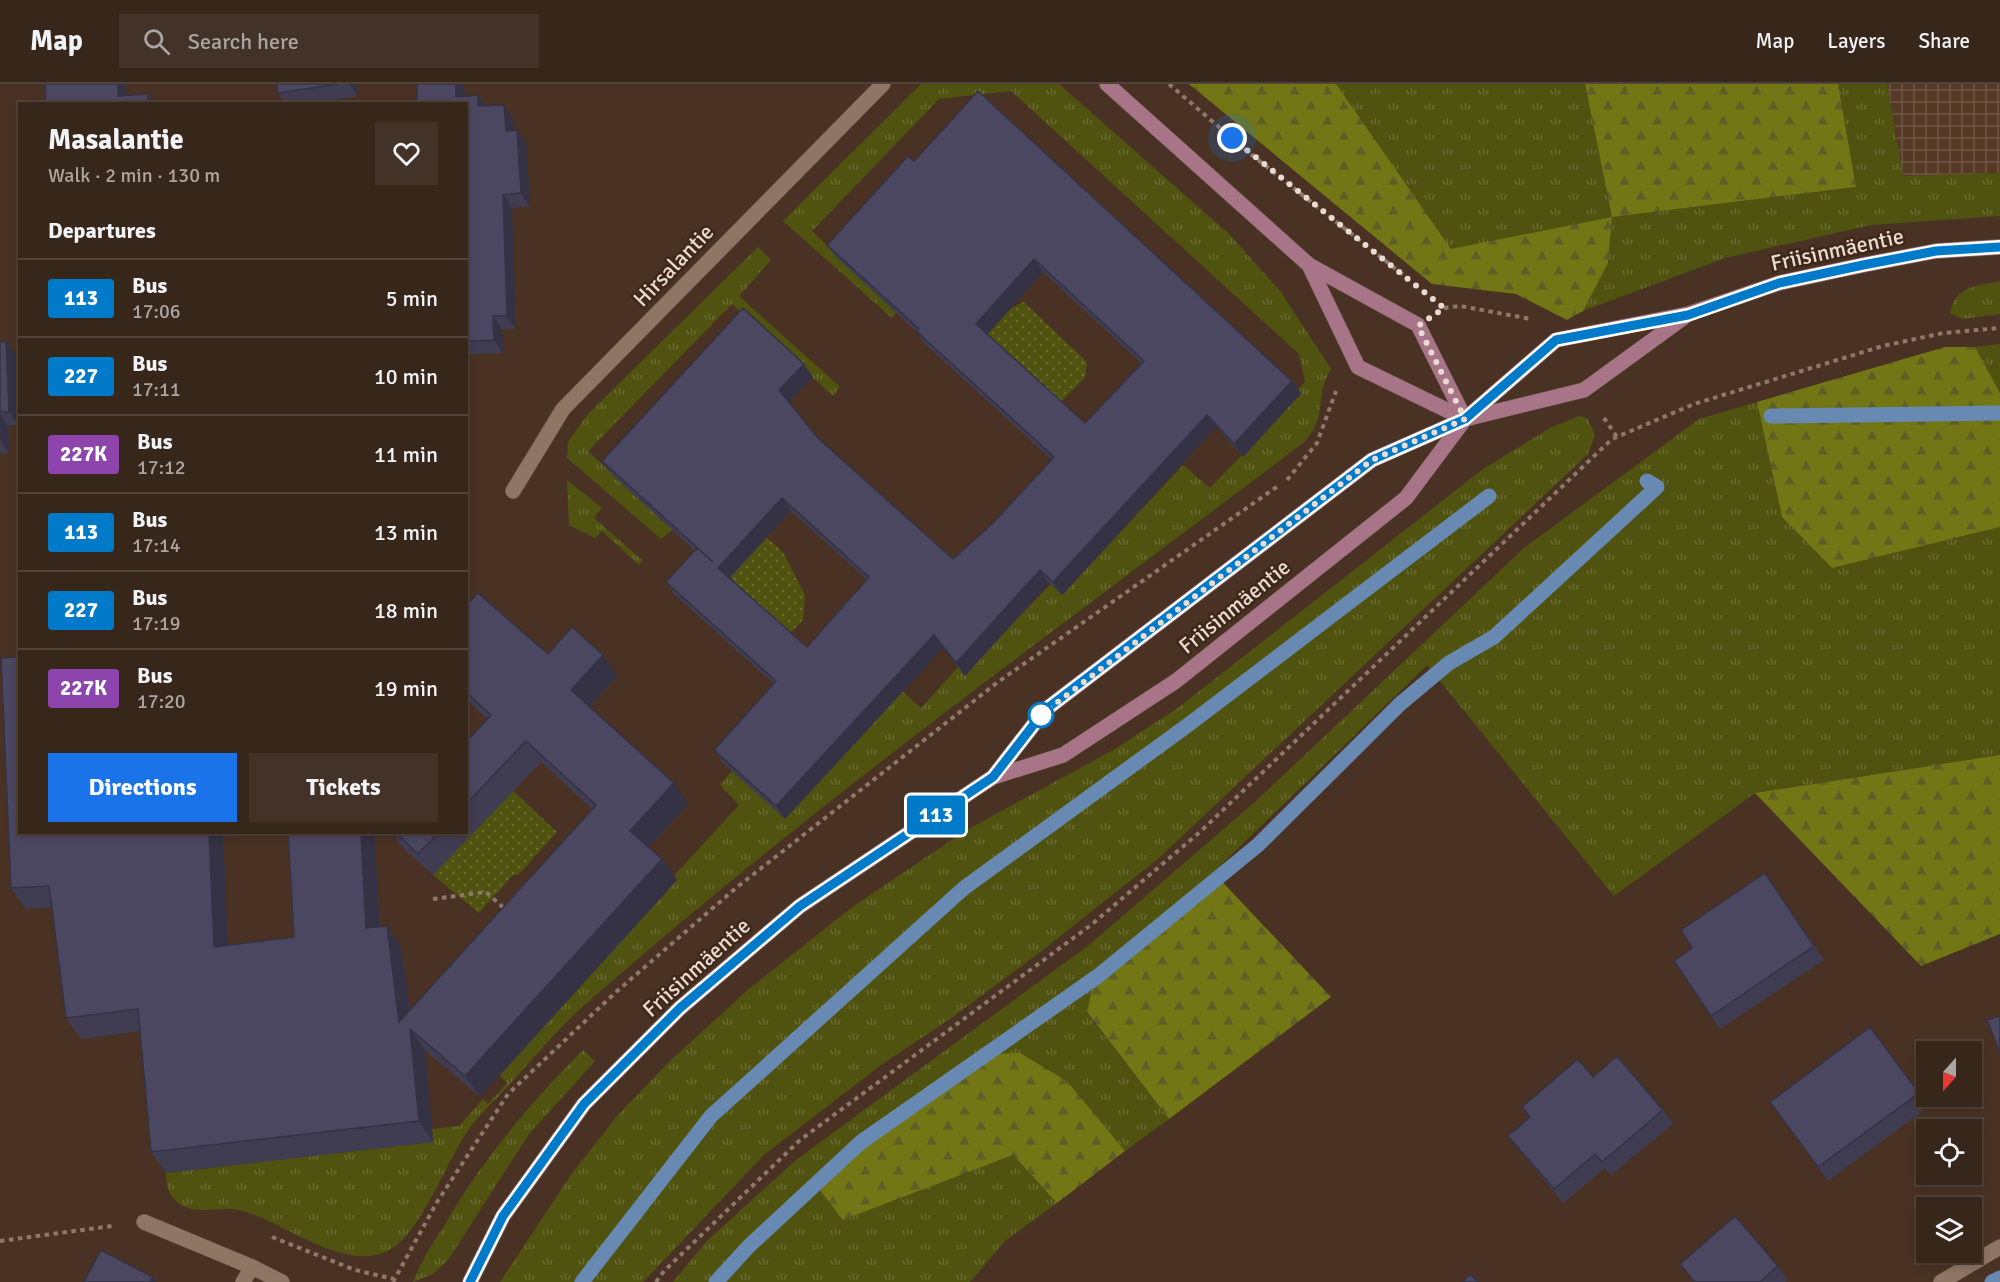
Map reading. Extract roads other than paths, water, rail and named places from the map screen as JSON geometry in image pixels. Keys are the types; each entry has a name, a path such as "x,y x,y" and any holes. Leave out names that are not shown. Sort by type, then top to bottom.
{"main road":[{"path":"1107,84 1309,264 1418,326 1465,419"},
{"name":"Friisinmäentie","path":"470,1282 503,1216 584,1104 680,1008 800,906 993,777 1063,755 1176,681 1406,498 1465,419 1556,340 1688,315 1779,283 1936,251 2000,247"},
{"path":"1309,264 1358,367 1465,419"},
{"name":"Friisinmäentie","path":"993,777 1045,710 1372,460 1465,419 1584,390 1688,315"}],"street":[{"name":"Hirsalantie","path":"513,491 563,409 883,84"},
{"path":"144,1222 282,1282"},
{"path":"1941,1282 2000,1247"},
{"path":"243,1282 252,1267"}],"waterway":[{"path":"1771,416 2000,413"},
{"path":"716,1282 749,1246 861,1142 1098,976 1258,845 1400,704 1449,663 1494,637 1657,487 1647,481"},
{"path":"582,1282 711,1116 964,888 1188,725 1489,496"},
{"path":"1992,1282 2000,1278"}]}
